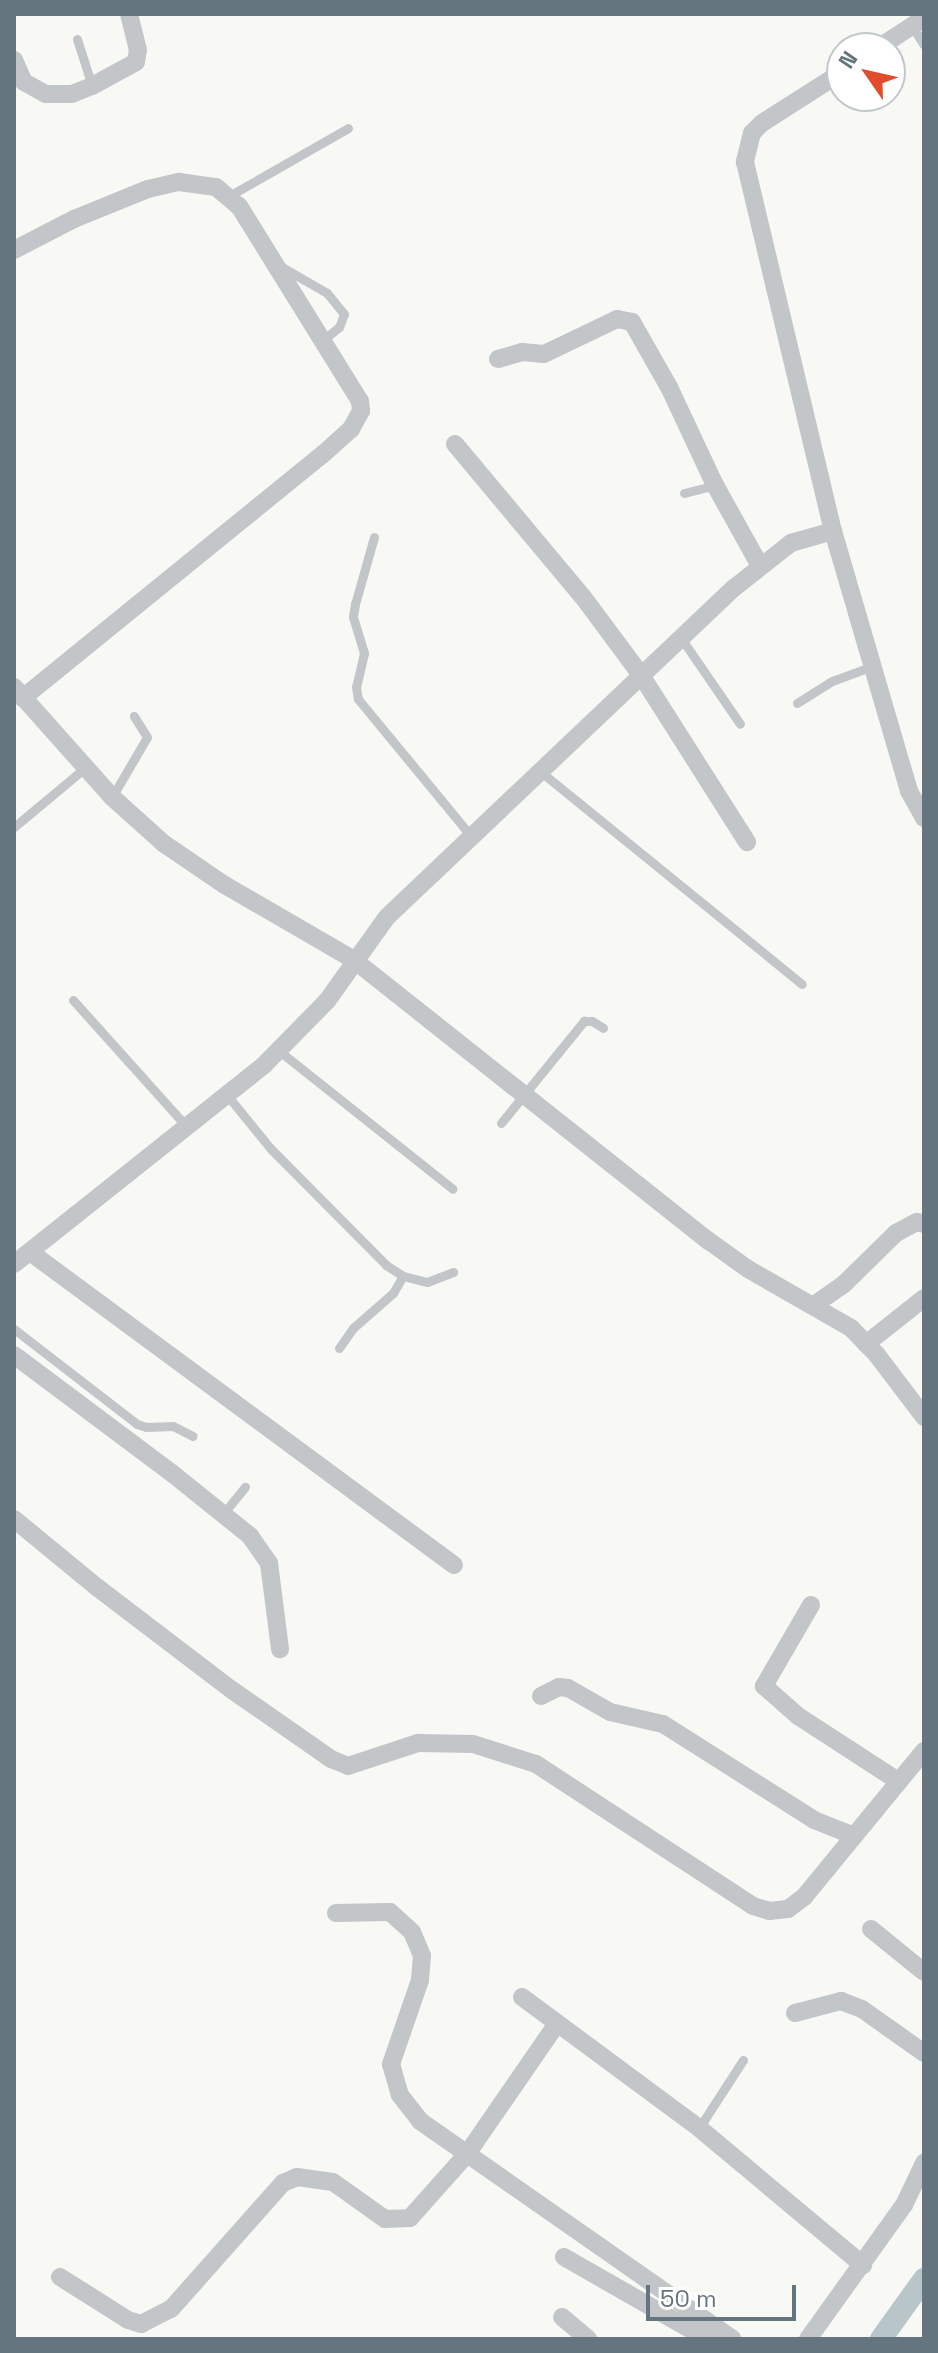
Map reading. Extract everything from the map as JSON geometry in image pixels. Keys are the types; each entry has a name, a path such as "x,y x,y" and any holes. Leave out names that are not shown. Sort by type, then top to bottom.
{"street":[{"path":"14,60 24,82 46,94 72,94 92,86 136,62 138,50 129,14"},
{"path":"826,82 762,123 752,133 745,162 833,531 909,791 924,818"},
{"path":"14,250 74,219 148,189 179,182 201,182 229,196 360,401 358,421 351,429 19,692 112,797 163,843 223,884 354,960 522,1096 748,1269 851,1328 924,1417"},
{"path":"498,359 522,352 544,354 617,319 632,322 669,387 715,485 760,566"},
{"path":"455,444 583,597 641,675 747,842"},
{"path":"14,1264 227,1095 278,1050 327,1001 387,917 760,566 791,543 833,531"},
{"path":"814,1305 844,1284 896,1233 917,1222 924,1224"},
{"path":"30,1252 454,1565"},
{"path":"866,1344 924,1298"},
{"path":"14,1355 250,1536 269,1563 280,1649"},
{"path":"14,1519 232,1690 331,1759 348,1766 418,1743 473,1744 536,1764 753,1906 769,1911 788,1909 804,1897 924,1751"},
{"path":"811,1605 764,1686 788,1709 898,1781"},
{"path":"541,1696 559,1687 568,1688 610,1712 663,1724 814,1820 852,1835"},
{"path":"336,1913 390,1912 412,1932 422,1956 420,1980 391,2064 400,2095 420,2121 733,2339"},
{"path":"871,1929 924,1972"},
{"path":"522,1997 699,2128 863,2265"},
{"path":"795,2013 841,2001 862,2009 924,2053"},
{"path":"60,2277 128,2320 141,2324 171,2309 283,2183 297,2177 333,2182 385,2219 410,2218 467,2154 556,2025"},
{"path":"808,2339 904,2205 924,2163"},
{"path":"564,2257 707,2339"},
{"path":"562,2317 588,2339"}],"lane":[{"path":"918,22 924,45"},
{"path":"77,39 92,86"},
{"path":"229,196 348,128"},
{"path":"275,264 327,293 344,314 339,327 323,340"},
{"path":"684,493 715,485"},
{"path":"374,537 353,617 364,653 356,687 358,699 471,836"},
{"path":"681,638 740,724"},
{"path":"797,703 832,681 873,666"},
{"path":"112,797 147,737 134,716"},
{"path":"14,827 86,767"},
{"path":"541,772 802,984"},
{"path":"73,1000 187,1127"},
{"path":"501,1123 584,1021 588,1019 603,1028"},
{"path":"278,1050 453,1189"},
{"path":"227,1095 270,1148 386,1265 403,1276 427,1282 453,1272"},
{"path":"339,1348 353,1328 393,1293 403,1276"},
{"path":"14,1329 137,1424 159,1428 173,1426 193,1436"},
{"path":"223,1514 245,1487"},
{"path":"699,2128 743,2060"}],"waterway":[{"path":"881,2339 924,2279"}]}
